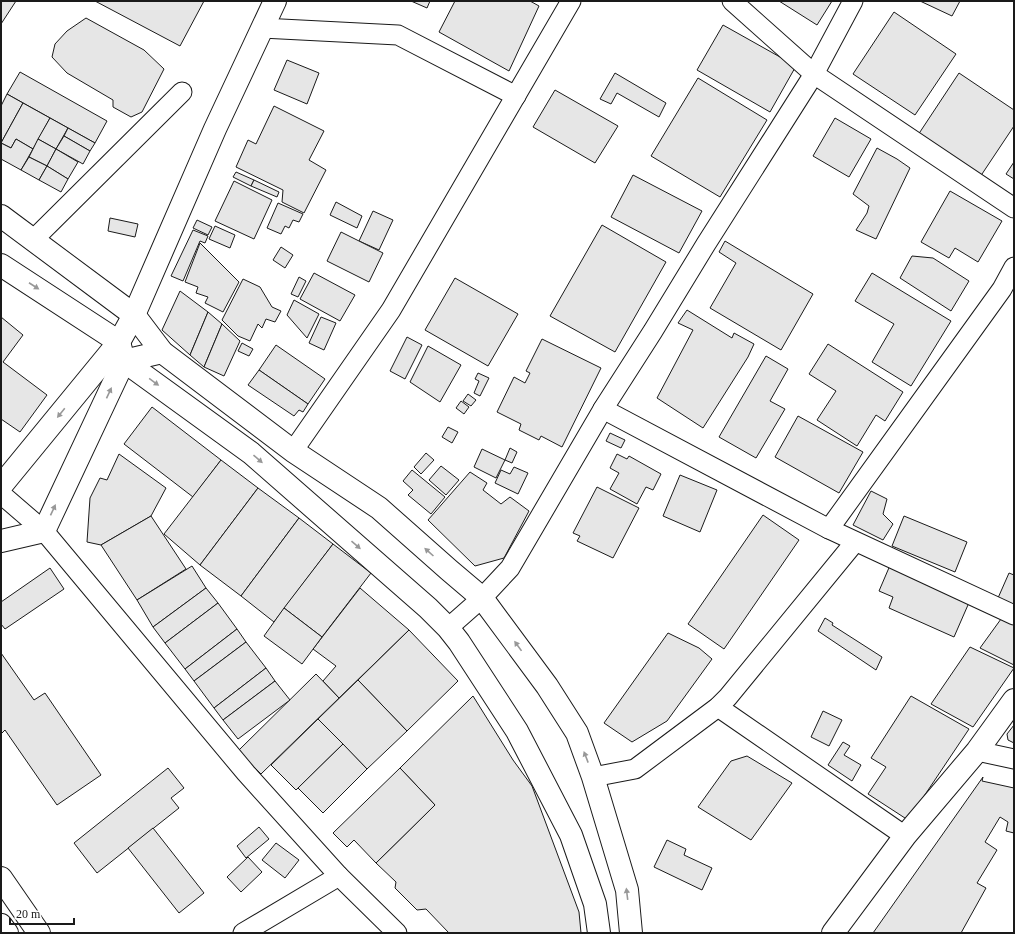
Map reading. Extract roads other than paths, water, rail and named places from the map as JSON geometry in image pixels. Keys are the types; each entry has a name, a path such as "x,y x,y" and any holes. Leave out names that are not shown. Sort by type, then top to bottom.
{"main road":[{"path":"1,541 44,531 122,351 134,315 212,136 275,1"},
{"path":"1,216 134,315 162,352 293,451 380,508 482,598 547,686 576,733 594,776 627,890 631,933"},
{"path":"1,265 122,351 251,453 428,608 448,628 459,642 517,731 571,835 595,904 599,933"},
{"path":"1,486 122,351 162,352"},
{"path":"833,933 905,836 977,751 1014,700"},
{"path":"1,878 39,933"},
{"path":"1,925 7,933"}],"street":[{"path":"293,451 391,310 571,1"},
{"path":"732,1 814,74 1014,208"},
{"path":"448,628 482,598 510,568 603,409 814,74 852,1"},
{"path":"262,28 398,35 516,96"},
{"path":"33,240 182,92"},
{"path":"829,529 1012,273"},
{"path":"603,409 829,529 1014,615"},
{"path":"1,494 44,531 246,773 339,876 397,933"},
{"path":"594,776 635,769 718,707 728,697 855,542"},
{"path":"718,707 905,836"},
{"path":"977,751 1014,759"},
{"path":"243,933 339,876"}]}
